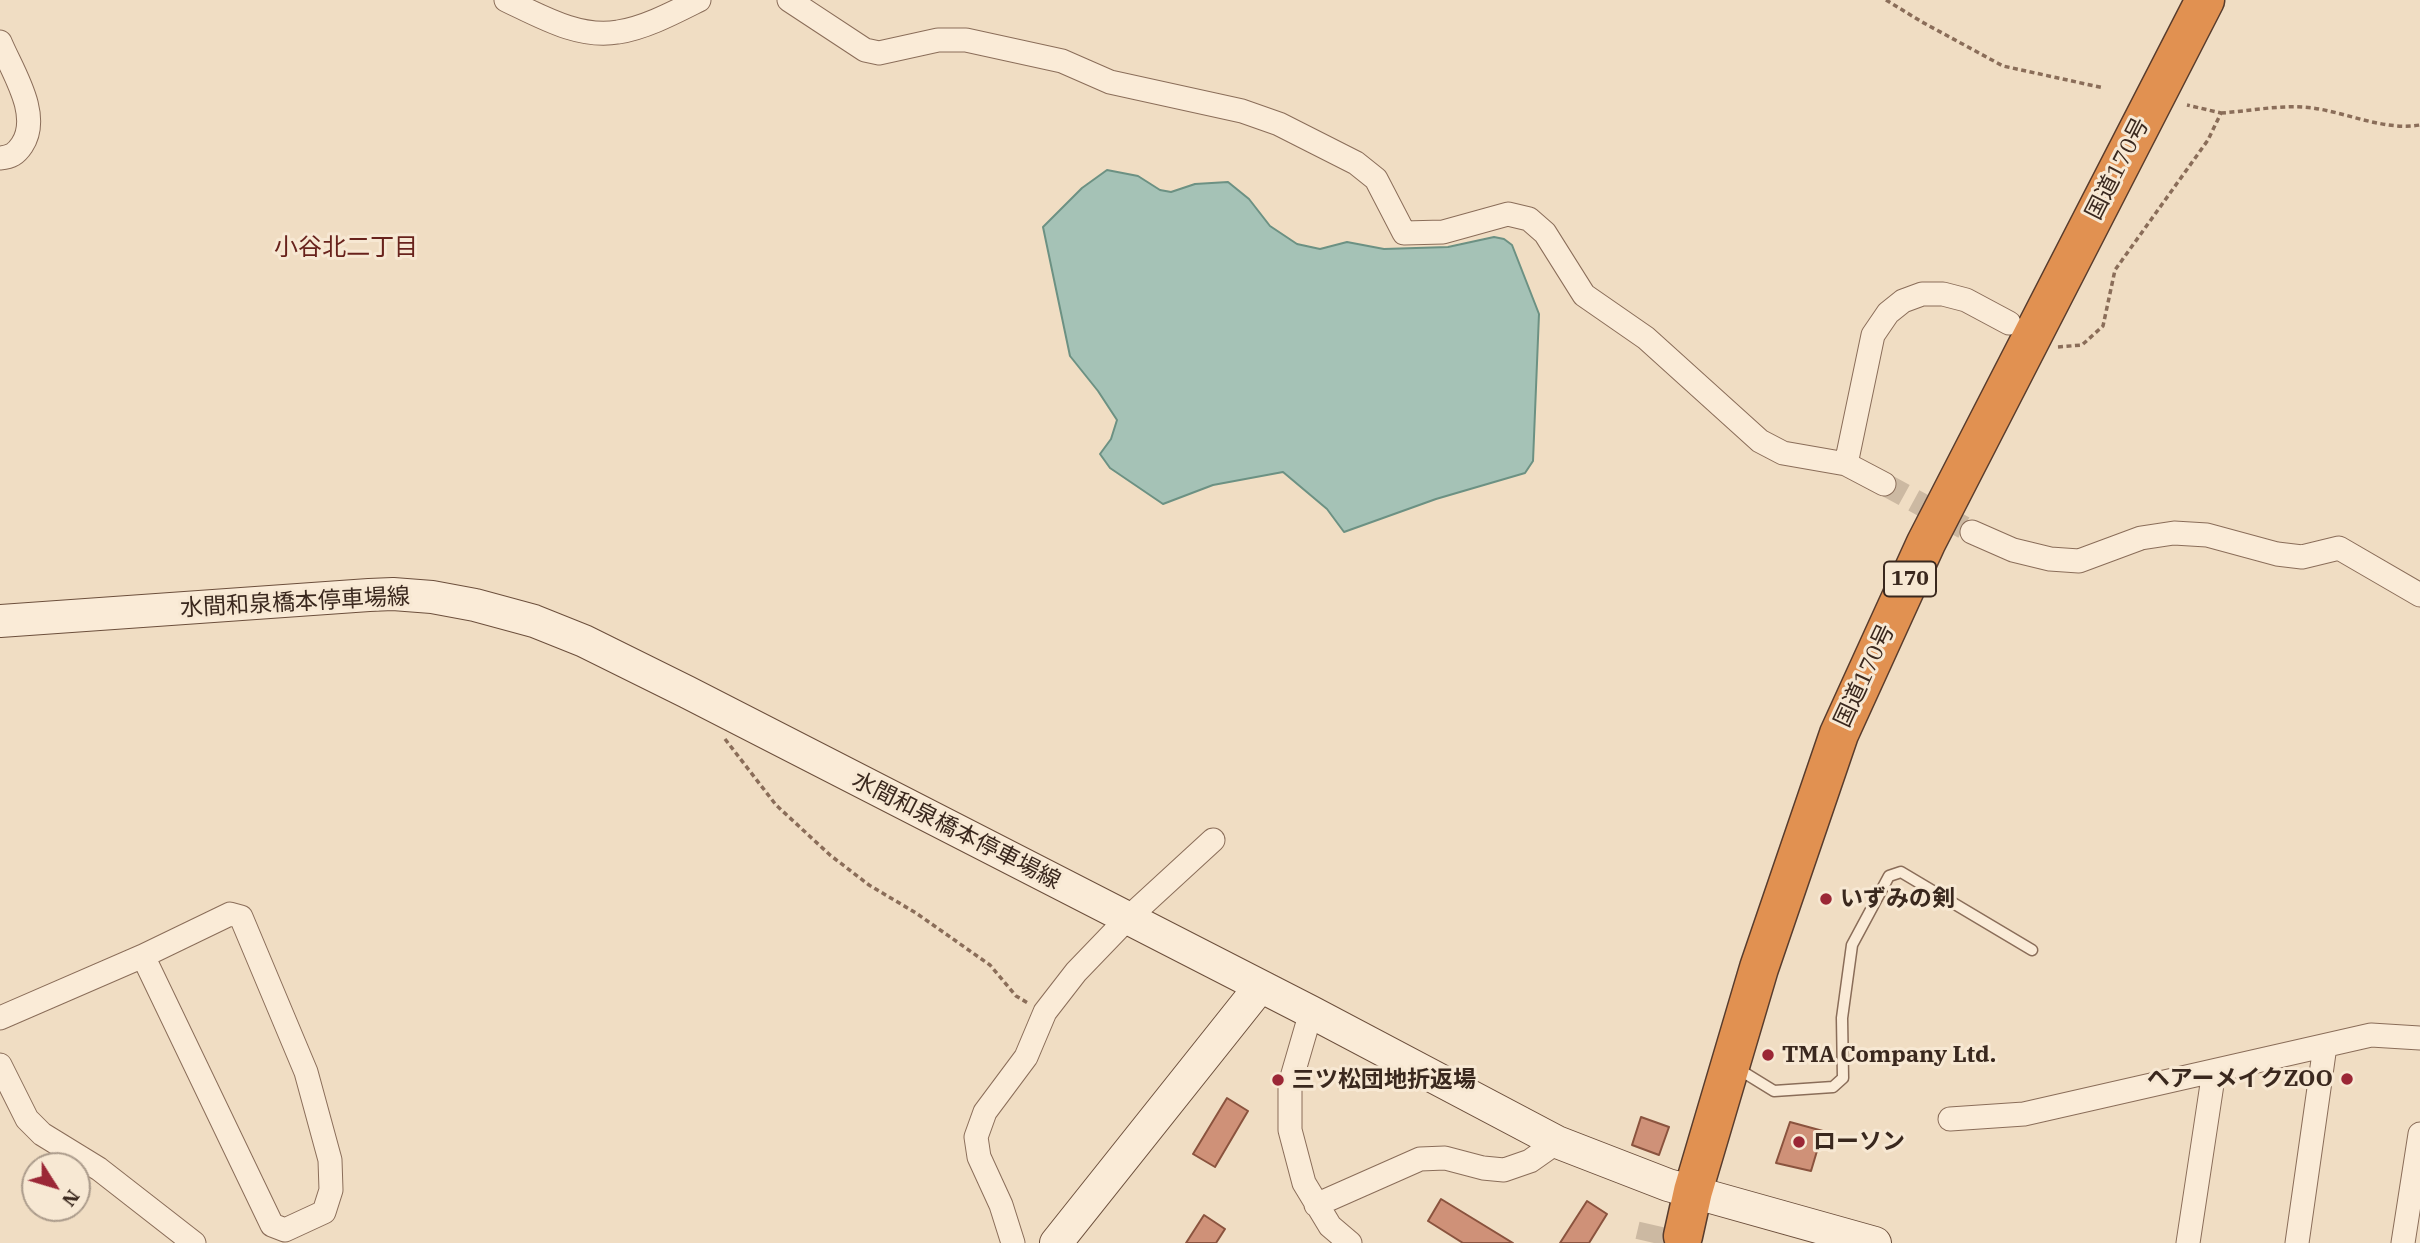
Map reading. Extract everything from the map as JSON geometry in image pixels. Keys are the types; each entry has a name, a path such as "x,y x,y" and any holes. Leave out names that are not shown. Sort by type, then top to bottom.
{"highway":[{"name":"国道170号","path":"1681,1188 1730,1064 1759,968 1839,734 2020,330 2178,0"},
{"name":"国道170号","path":"1670,1231 1681,1188 1702,1067 1806,753 1906,530 2205,0"}],"main road":[{"name":"水間和泉橋本停車場線","path":"0,621 393,594 445,600 501,611 534,621 584,641 1259,988 1311,1012 1557,1142 1681,1188 1875,1243"},
{"path":"1056,1243 1259,988"}],"street":[{"path":"506,0 554,23 587,32 618,33 666,16 699,0"},
{"path":"789,0 865,50 879,52 938,40 966,40 1062,61 1110,82 1242,111 1279,124 1356,163 1376,179 1404,233 1443,232 1508,214 1529,219 1545,233 1584,295 1646,338 1760,441 1783,453 1846,464 1884,484"},
{"path":"0,42 29,110 30,128 24,143 15,154 0,158"},
{"path":"1846,464 1873,335 1888,313 1903,300 1922,294 1943,293 1966,300 2020,330"},
{"path":"1972,532 2013,550 2050,559 2079,561 2141,538 2174,533 2207,535 2290,556 2302,557 2339,548 2420,595"},
{"path":"1013,1243 1001,1205 979,1157 976,1136 985,1112 1026,1057 1045,1012 1076,972 1127,919 1213,840"},
{"path":"0,1018 143,956 230,914 241,917 306,1072 330,1160 331,1190 324,1212 285,1230 272,1225 143,956"},
{"path":"1311,1012 1290,1084 1290,1130 1304,1183 1330,1226 1350,1243"},
{"path":"1950,1119 2024,1114 2371,1035 2420,1038"},
{"path":"2297,1243 2325,1045"},
{"path":"0,1065 27,1119 42,1134 99,1169 194,1243"},
{"path":"2188,1243 2214,1071"},
{"path":"2403,1243 2420,1134"},
{"path":"1316,1205 1420,1158 1445,1158 1483,1168 1504,1170 1530,1161 1557,1142"}],"lane":[{"path":"1730,1064 1774,1091 1833,1087 1843,1078 1842,1018 1853,945 1889,876 1901,872 2032,950"}],"path":[{"path":"1886,0 2003,66 2104,88"},
{"path":"2187,105 2221,113 2312,108 2369,121 2420,125"},
{"path":"2020,330 2055,347 2082,345 2103,326 2115,270 2208,140 2221,113"},
{"path":"730,748 776,804 830,855 869,885 916,913 990,965 1016,996 1045,1012"}],"shaded area":[{"path":"1107,170 1138,176 1160,190 1171,192 1195,184 1228,182 1249,199 1270,226 1297,244 1320,249 1347,242 1384,249 1448,247 1494,237 1504,239 1512,245 1539,314 1533,461 1525,473 1436,499 1344,532 1327,509 1283,472 1213,485 1163,504 1110,468 1100,454 1111,439 1117,420 1070,356 1043,227 1082,188"}],"building":[{"path":"1227,1098 1248,1111 1215,1167 1193,1154"},
{"path":"1641,1117 1669,1127 1659,1155 1632,1145"},
{"path":"1790,1122 1823,1131 1811,1171 1776,1163"},
{"path":"1441,1199 1513,1243 1463,1243 1428,1221"},
{"path":"1587,1201 1607,1214 1589,1243 1560,1243"},
{"path":"1204,1215 1225,1229 1216,1243 1186,1243"}],"tunnel":[{"path":"1884,484 1972,532"},
{"path":"1654,1243 1658,1226"}],"place":[{"name":"いずみの剣","path":"1826,899"},
{"name":"TMA Company Ltd.","path":"1768,1055"},
{"name":"ヘアーメイクZOO","path":"2347,1079"},
{"name":"三ツ松団地折返場","path":"1278,1080"},
{"name":"ローソン","path":"1799,1142"}],"district":[{"name":"小谷北二丁目","path":"346,248"}]}
